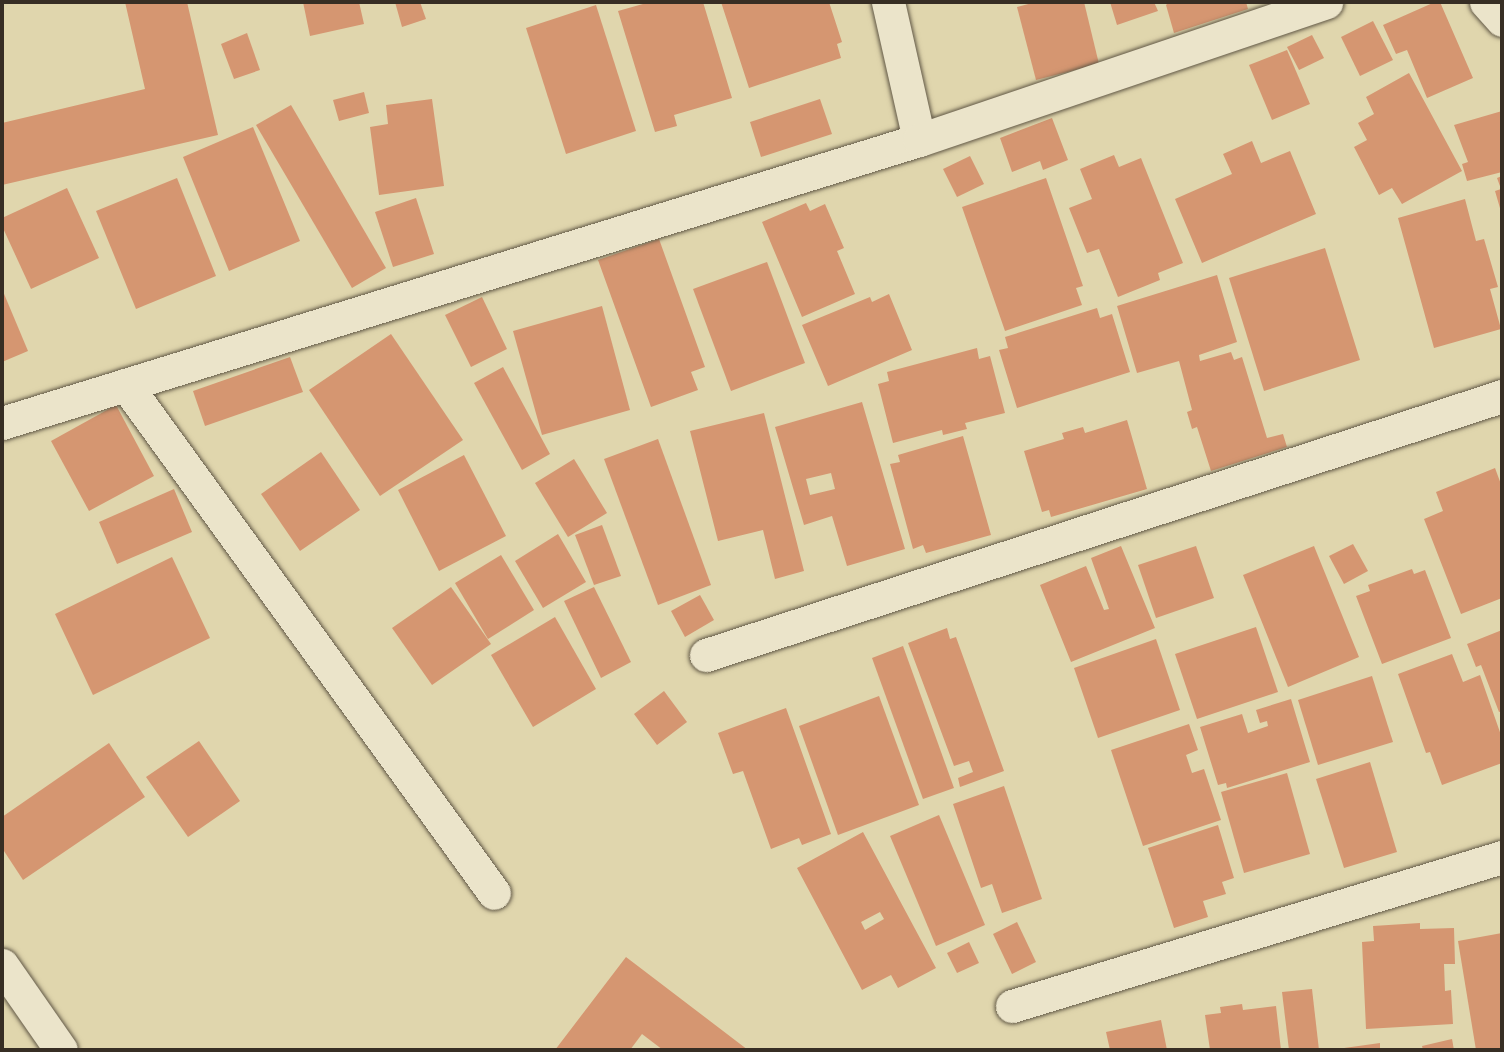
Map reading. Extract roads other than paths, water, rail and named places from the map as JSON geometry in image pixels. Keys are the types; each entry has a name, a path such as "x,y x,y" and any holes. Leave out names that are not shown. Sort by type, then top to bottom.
{"street":[{"path":"888,2 919,140"},
{"path":"2,423 919,140 1326,2"},
{"path":"1486,2 1502,20"},
{"path":"126,385 494,893"},
{"path":"706,655 1502,396"},
{"path":"1012,1006 1502,857"},
{"path":"2,965 61,1050"}]}
